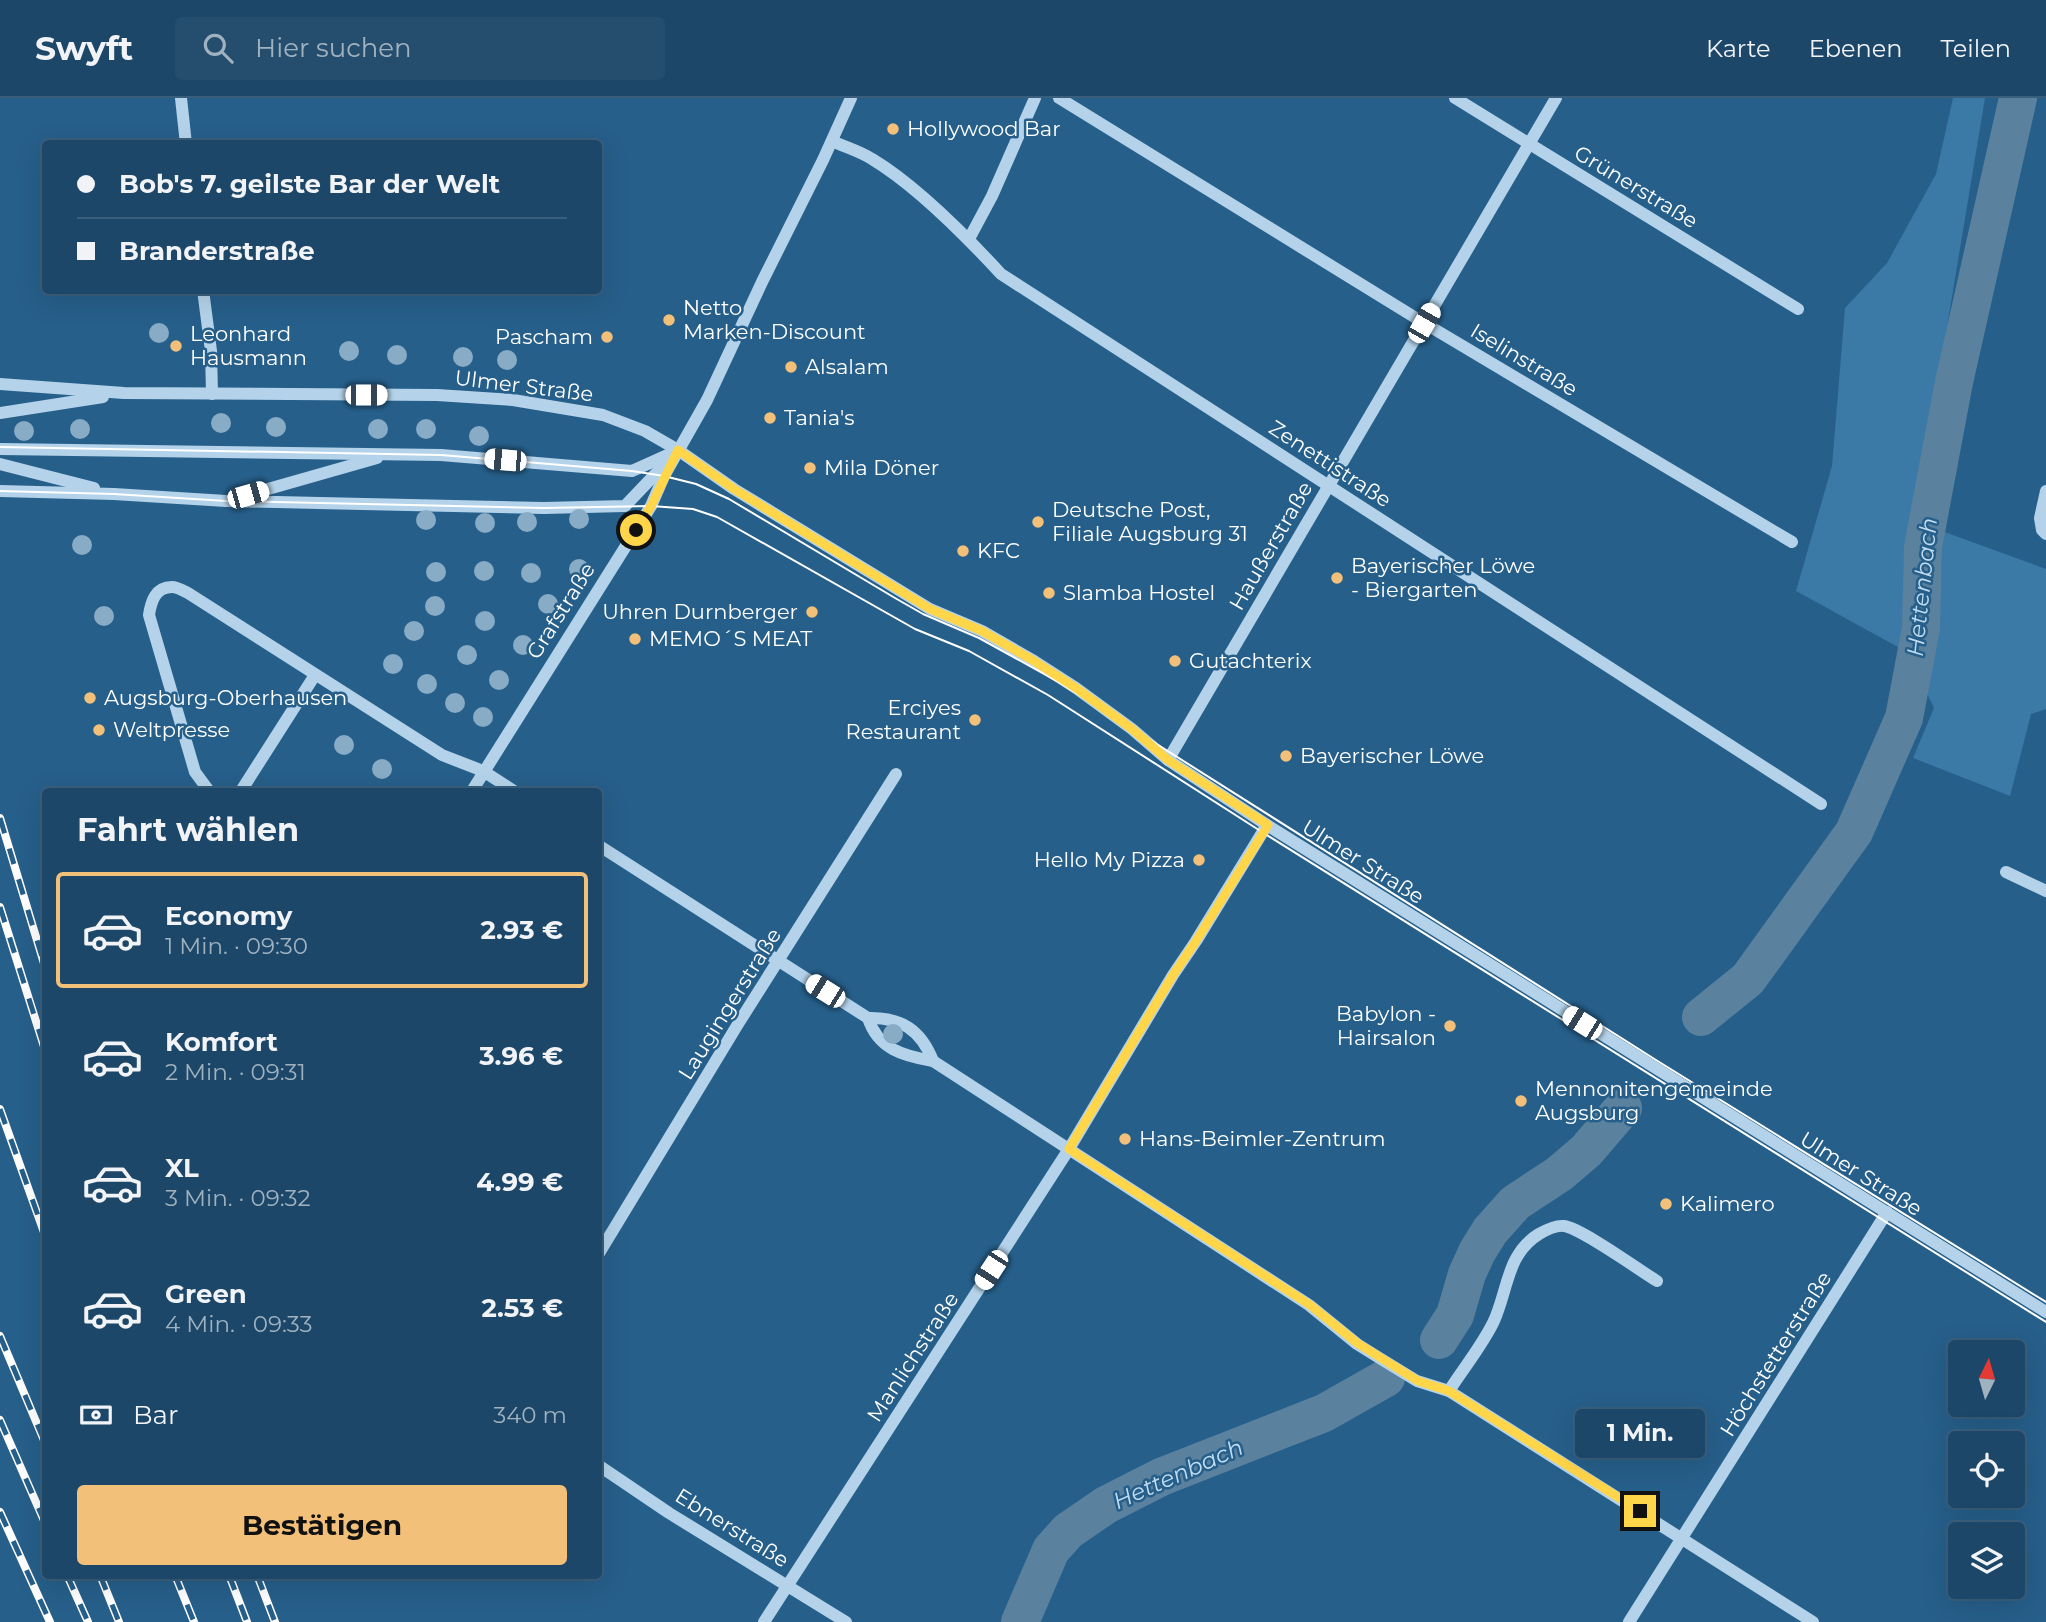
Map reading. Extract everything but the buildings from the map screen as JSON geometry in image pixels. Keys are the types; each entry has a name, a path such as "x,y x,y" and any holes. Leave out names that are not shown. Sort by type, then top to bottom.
{"street":[{"path":"181,98 186,140"},
{"path":"0,491 226,501 544,508 625,506 678,450 707,400 851,98"},
{"path":"969,239 992,196 1035,98"},
{"name":"Iselinstraße","path":"1059,98 1424,323 1792,542"},
{"name":"Grünerstraße","path":"1455,98 1798,309"},
{"name":"Haußerstraße","path":"1168,760 1556,98"},
{"name":"Zenettistraße","path":"832,141 870,157 903,181 969,239 1001,274 1821,804"},
{"path":"204,294 211,351 212,394"},
{"name":"Ulmer Straße","path":"0,384 124,393 437,395 513,400 603,415 645,431 930,609 982,631 1034,661 1132,729 1168,760 1268,825 2046,1312"},
{"name":"Ulmer Straße","path":"0,413 124,393"},
{"path":"0,449 391,453 632,471 678,450"},
{"name":"Grafstraße","path":"474,788 651,506 678,450"},
{"path":"226,501 391,453"},
{"path":"0,464 114,494"},
{"path":"2044,532 2040,518 2046,491"},
{"path":"207,788 195,772 149,615 151,601 159,591 172,587 188,593 442,755 483,771 509,788"},
{"path":"243,788 315,675"},
{"name":"Laugingerstraße","path":"602,1248 738,1024 896,774"},
{"name":"Manlichstraße","path":"764,1622 1069,1149 1173,975 1268,825"},
{"path":"602,848 868,1018 882,1017 897,1021 917,1033 928,1047 933,1060"},
{"path":"2007,872 2046,891"},
{"path":"868,1018 872,1032 883,1043 900,1053 933,1060 1310,1305 1357,1343 1418,1381 1449,1391 1813,1622"},
{"name":"Höchstetterstraße","path":"1629,1622 1887,1212"},
{"path":"1449,1391 1493,1322 1508,1273 1520,1252 1532,1239 1548,1229 1563,1226 1580,1231 1657,1281"},
{"name":"Ebnerstraße","path":"602,1468 669,1513 846,1622"}],"shaded area":[{"path":"1953,98 1985,98 1919,496 1942,531 2046,569 2046,709 2031,714 2010,796 1913,758 1934,708 1907,652 1796,591 1832,466 1845,308 1887,263 1936,174"}],"waterway":[{"name":"Hettenbach","path":"1701,1017 1748,979 1854,832 1904,718 1921,628 1923,547 1954,382 2018,98"},
{"name":"Hettenbach","path":"1439,1340 1455,1315 1467,1274 1490,1231 1515,1203 1559,1174 1586,1151 1623,1108"},
{"name":"Hettenbach","path":"1020,1622 1051,1550 1068,1531 1106,1505 1161,1477 1324,1413 1386,1378"}],"tram line":[{"path":"0,447 441,455 632,471 696,484 729,499 923,614 979,638 1057,681 1656,1060 2046,1302"},
{"path":"0,491 226,501 544,508 651,506 693,509 717,517 915,629 969,651 1048,695 1262,832 2046,1322"}],"railway":[{"path":"0,818 42,957"},
{"path":"0,907 42,1040"},
{"path":"0,1109 42,1227"},
{"path":"0,1336 42,1436"},
{"path":"0,1420 42,1516"},
{"path":"0,1512 50,1622"},
{"path":"69,1579 88,1622"},
{"path":"102,1579 119,1622"},
{"path":"177,1579 194,1622"},
{"path":"231,1579 247,1622"},
{"path":"259,1579 275,1622"}],"place":[{"name":"Hollywood Bar","path":"893,129"},
{"name":"Netto Marken-Discount","path":"669,320"},
{"name":"Pascham","path":"607,337"},
{"name":"Leonhard Hausmann","path":"176,346"},
{"name":"Alsalam","path":"791,367"},
{"name":"Tania's","path":"770,418"},
{"name":"Mila Döner","path":"810,468"},
{"name":"Deutsche Post, Filiale Augsburg 31","path":"1038,522"},
{"name":"KFC","path":"963,551"},
{"name":"Bayerischer Löwe - Biergarten","path":"1337,578"},
{"name":"Slamba Hostel","path":"1049,593"},
{"name":"Uhren Durnberger","path":"812,612"},
{"name":"MEMO´S MEAT","path":"635,639"},
{"name":"Gutachterix","path":"1175,661"},
{"name":"Augsburg-Oberhausen","path":"90,698"},
{"name":"Erciyes Restaurant","path":"975,720"},
{"name":"Weltpresse","path":"99,730"},
{"name":"Bayerischer Löwe","path":"1286,756"},
{"name":"Hello My Pizza","path":"1199,860"},
{"name":"Babylon - Hairsalon","path":"1450,1026"},
{"name":"Mennonitengemeinde Augsburg","path":"1521,1101"},
{"name":"Hans-Beimler-Zentrum","path":"1125,1139"},
{"name":"Kalimero","path":"1666,1204"}],"route":[{"path":"636,530 651,506 678,450 734,489 930,609 982,631 1034,661 1132,729 1168,760 1268,825 1173,975 1069,1149 1310,1305 1369,1351 1418,1381 1449,1391 1480,1413 1640,1511"}]}
